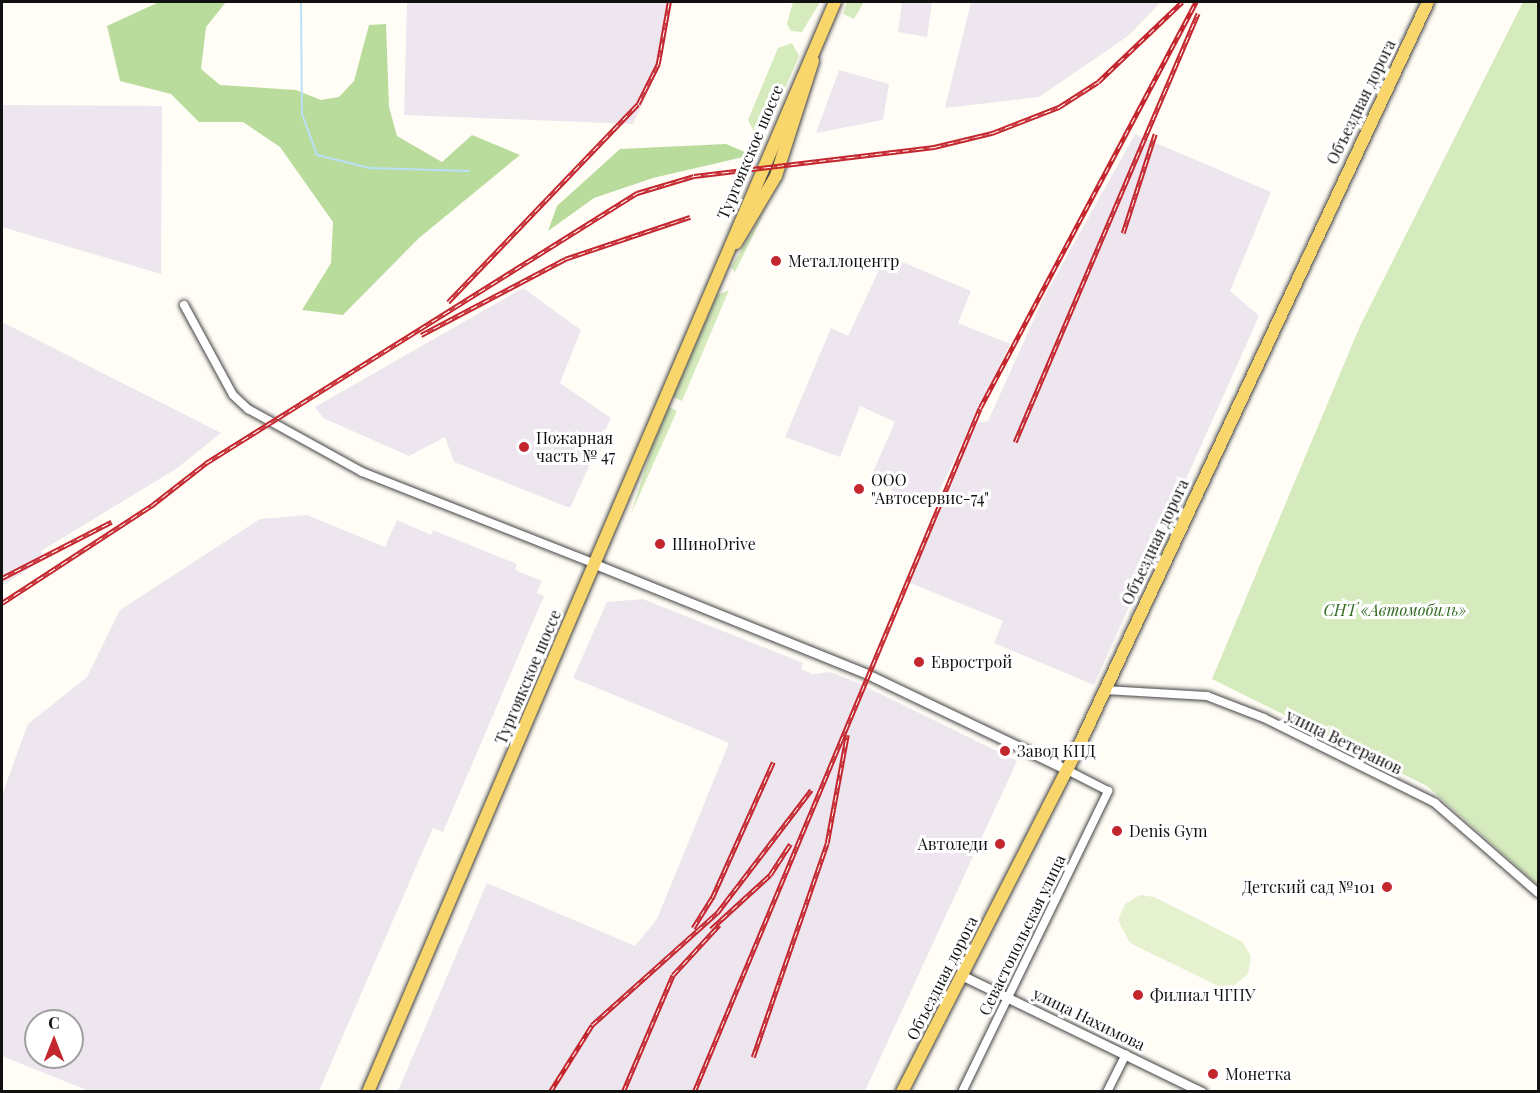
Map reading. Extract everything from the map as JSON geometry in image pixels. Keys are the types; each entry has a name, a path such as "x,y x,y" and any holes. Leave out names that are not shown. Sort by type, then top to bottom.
{"main road":[{"name":"Тургоякское шоссе","path":"369,1092 718,274 776,176 817,45 835,2"},
{"name":"Объездная дорога","path":"902,1092 963,976 1105,690 1428,2"}],"street":[{"path":"184,305 233,395 248,409 362,472 867,674 1066,770"},
{"name":"улица Ветеранов","path":"1105,690 1207,696 1264,718 1434,803 1539,893"},
{"name":"Севастопольская улица","path":"962,1092 1108,791 1066,770"},
{"name":"улица Нахимова","path":"963,976 1202,1092"},
{"path":"1107,1092 1126,1054"}],"shaded area":[{"path":"407,2 673,2 657,72 633,124 404,115"},
{"path":"902,2 932,2 927,37 898,32"},
{"path":"971,2 1161,2 1128,36 1039,97 945,108"},
{"path":"839,70 889,84 883,120 816,133"},
{"path":"2,105 162,106 161,274 2,227"},
{"path":"1135,134 1271,192 1230,291 1259,316 1094,685 994,643 1003,621 908,582 977,423 988,421 1043,299"},
{"path":"886,255 971,291 958,323 1010,344 930,510 870,479 895,422 860,406 840,457 785,437 831,328 848,336"},
{"path":"523,288 581,330 560,383 611,418 570,508 454,462 445,437 409,456 323,418 315,407"},
{"path":"2,322 221,433 176,469 41,551 44,559 2,586"},
{"path":"307,515 385,547 397,520 431,535 433,530 517,564 515,570 542,581 537,593 544,596 443,832 433,828 319,1091 89,1091 34,1069 84,1069 84,1009 24,1009 24,1065 2,1056 2,795 28,724 87,677 120,610 260,519"},
{"path":"643,599 803,663 801,669 813,674 830,672 858,683 1017,761 865,1091 398,1091 487,883 635,946 657,919 729,743 573,678 607,602"}],"green space":[{"path":"159,2 226,2 206,27 201,69 220,85 296,90 321,100 339,97 354,81 369,25 386,24 389,107 397,136 442,162 472,135 520,155 419,238 343,315 302,310 331,263 333,222 280,147 243,122 199,122 171,94 120,81 107,26"},
{"path":"793,2 820,2 802,32 791,31 787,24"},
{"path":"847,2 864,2 854,19 843,14"},
{"name":"СНТ «Автомобиль»","path":"1523,2 1538,2 1538,885 1427,786 1212,679 1360,326"},
{"path":"792,43 799,56 768,127 753,130 748,120 778,48"},
{"path":"726,144 752,155 653,178 594,198 548,231 557,206 620,149"},
{"path":"768,205 735,272 731,267"},
{"path":"729,290 682,401 673,397 717,295"},
{"path":"669,407 677,411 631,514 652,447"},
{"path":"1140,895 1154,897 1243,942 1251,957 1248,974 1235,985 1218,986 1130,943 1118,920 1125,904"}],"waterway":[{"path":"301,2 302,114 317,155 369,168 469,171"}],"railway":[{"path":"448,302 638,104 658,64 669,2"},
{"path":"2,603 151,506 206,463 637,193 694,176 934,147 992,133 1059,107 1098,82 1182,2"},
{"path":"694,1092 980,408 1196,2"},
{"path":"1015,442 1198,13"},
{"path":"1123,233 1155,134"},
{"path":"421,335 565,259 690,217"},
{"path":"2,578 111,522"},
{"path":"753,1057 827,843 847,735"},
{"path":"693,928 712,898 773,762"},
{"path":"550,1092 592,1025 717,913 811,790"},
{"path":"711,929 770,875 790,844"},
{"path":"623,1092 673,975 719,925"}],"place":[{"name":"Металлоцентр","path":"776,261"},
{"name":"Пожарная часть № 47","path":"524,447"},
{"name":"ООО \"Автосервис-74\"","path":"859,489"},
{"name":"ШиноDrive","path":"660,544"},
{"name":"Еврострой","path":"919,662"},
{"name":"Завод КПД","path":"1005,751"},
{"name":"Denis Gym","path":"1117,831"},
{"name":"Автоледи","path":"1000,844"},
{"name":"Детский сад №101","path":"1387,887"},
{"name":"Филиал ЧГПУ","path":"1138,995"},
{"name":"Монетка","path":"1213,1074"}]}
